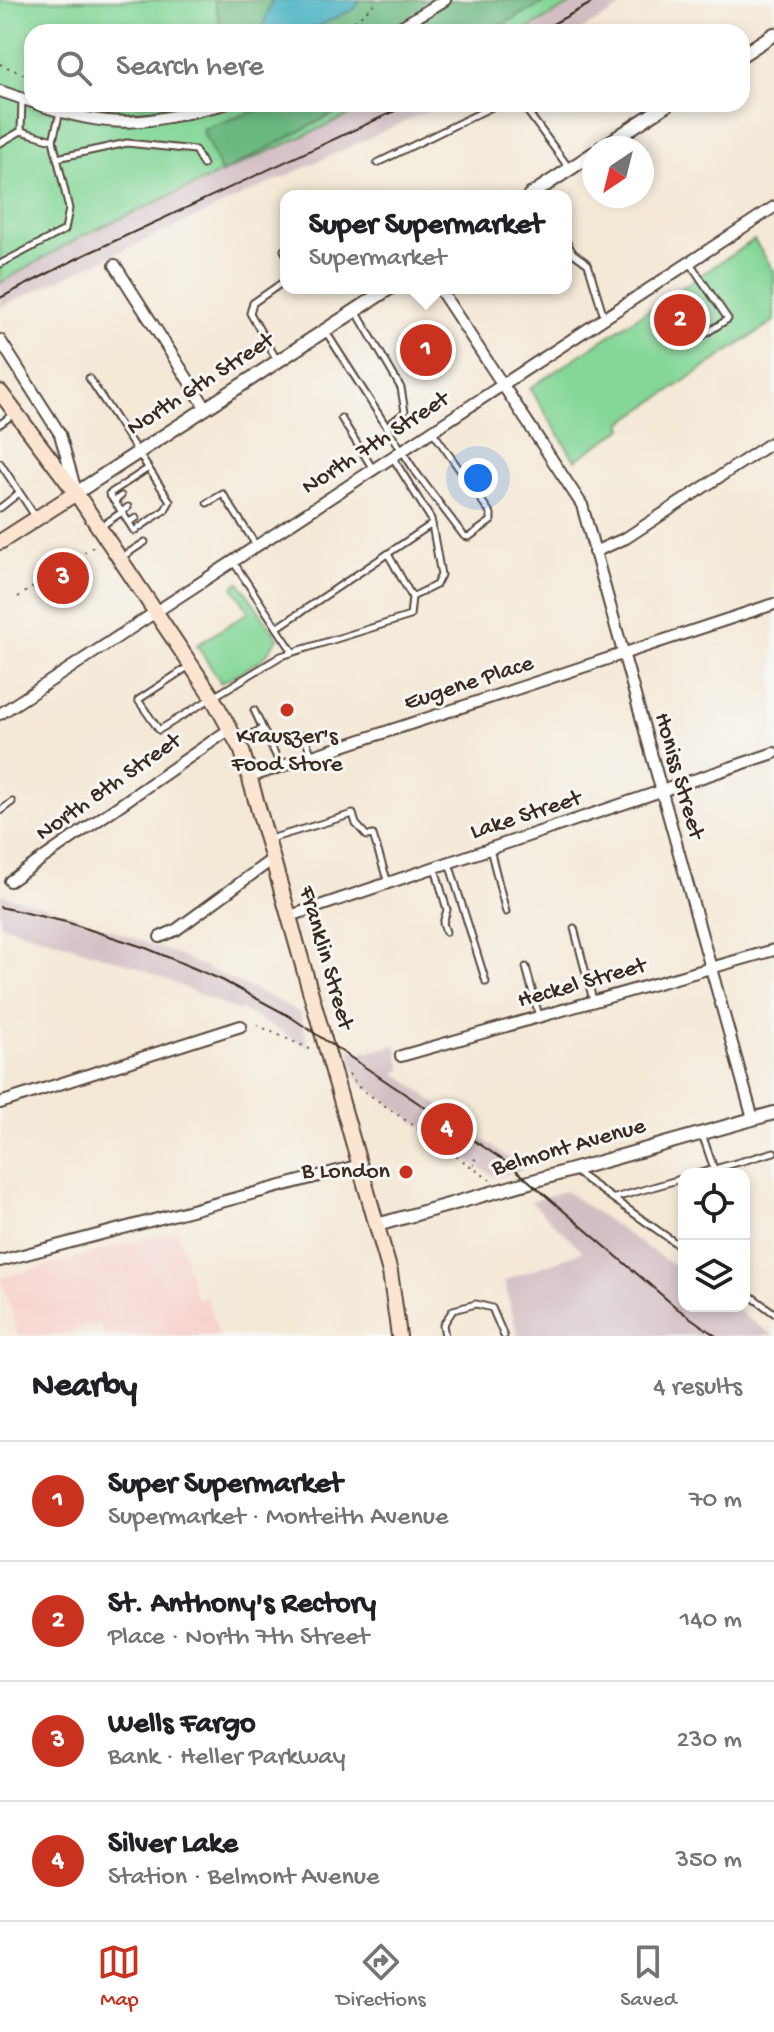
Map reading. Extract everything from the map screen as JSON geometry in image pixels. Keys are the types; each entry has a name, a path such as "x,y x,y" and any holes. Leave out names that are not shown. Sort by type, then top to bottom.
{"main road":[{"name":"Franklin Street","path":"0,392 76,493 211,695 252,776 390,1272 399,1336"},
{"path":"0,542 76,493"}],"street":[{"path":"405,24 445,0"},
{"path":"750,50 774,34"},
{"path":"0,91 24,100"},
{"path":"60,112 88,119 136,123 161,122 197,112"},
{"path":"619,136 656,112"},
{"path":"538,190 582,161"},
{"name":"North 7th Street","path":"0,714 774,207"},
{"path":"115,265 206,408"},
{"name":"North 6th Street","path":"76,493 381,294"},
{"name":"Honiss Street","path":"443,294 582,505 753,1119"},
{"path":"0,340 60,434 68,454 76,493"},
{"path":"594,552 626,538 774,441"},
{"name":"Eugene Place","path":"252,776 774,604"},
{"name":"North 8th Street","path":"5,881 233,735"},
{"name":"Lake Street","path":"290,916 774,753"},
{"path":"160,937 176,930 274,858"},
{"name":"Heckel Street","path":"401,1056 774,950"},
{"path":"0,1103 241,1026"},
{"name":"Belmont Avenue","path":"377,1225 774,1113"},
{"path":"0,1261 360,1165"}],"lane":[{"path":"0,143 21,131 27,112"},
{"path":"0,264 65,230 69,209 53,140 60,112"},
{"path":"377,163 482,112"},
{"path":"528,112 569,169"},
{"path":"21,131 53,140"},
{"path":"57,158 127,143 195,150 203,165"},
{"path":"572,251 588,264 605,318"},
{"path":"690,263 728,319 699,338"},
{"path":"278,361 250,313 253,303 280,284"},
{"path":"356,310 401,388 405,412 387,426"},
{"path":"324,331 387,426 397,454 432,524 441,575 436,585 412,597"},
{"path":"89,378 170,501 165,510 134,531 109,494 147,469"},
{"path":"0,424 15,413"},
{"path":"341,418 373,470"},
{"path":"397,454 464,536 469,537 491,521 491,514 432,431"},
{"path":"0,463 37,518"},
{"path":"144,481 152,475"},
{"path":"151,492 159,486"},
{"path":"0,508 19,493"},
{"path":"207,503 223,494 257,546"},
{"path":"114,501 121,496"},
{"path":"158,503 167,497"},
{"path":"99,528 128,507"},
{"path":"129,522 136,518"},
{"path":"277,628 432,524"},
{"path":"119,558 145,542"},
{"path":"190,665 138,700 159,730 211,695 293,652 410,616 412,597 388,554"},
{"path":"233,562 293,652"},
{"path":"254,710 282,767"},
{"path":"233,735 263,729"},
{"path":"304,735 313,757"},
{"path":"0,811 12,802"},
{"path":"269,839 353,814 356,824 367,836 373,835 388,883"},
{"path":"490,849 506,912"},
{"path":"449,863 486,982"},
{"path":"435,867 447,910 443,923 446,932"},
{"path":"574,928 594,1001"},
{"path":"526,967 539,1017"},
{"path":"702,1133 714,1168"},
{"path":"718,1168 774,1152"},
{"path":"573,1170 678,1245"},
{"path":"614,1199 678,1180"},
{"path":"750,1295 774,1313"},
{"path":"445,1336 443,1325 453,1310 476,1304 492,1308 504,1336"}],"path":[{"path":"352,24 378,0"},
{"path":"0,65 24,75"},
{"path":"18,597 94,546"},
{"path":"257,1025 331,1062 353,1077 357,1086 490,1180"},
{"path":"419,1129 423,1123 428,1127"},
{"path":"472,1167 477,1161 473,1158"}],"shaded area":[{"path":"578,0 634,0 592,24 536,24"},
{"path":"356,112 426,112 0,307 0,283 84,235"},
{"path":"0,894 61,911 175,954 274,999 300,1013 308,1047 241,1009 237,1011 133,965 0,924"},
{"path":"396,1045 402,1070 396,1073 523,1169 496,1177 357,1080 350,1049 362,1053"},
{"path":"565,1191 678,1269 678,1312 740,1312 774,1336 518,1336 504,1281 583,1251 530,1201"},
{"path":"177,1230 197,1300 206,1296 219,1336 104,1336 101,1323 52,1336 18,1336 1,1278"}],"green space":[{"path":"0,0 578,0 536,24 24,24 24,112 356,112 84,235 0,283"},
{"path":"214,0 272,0 264,24 220,24"},
{"path":"360,0 549,0 503,24 322,24 353,9"},
{"path":"252,112 337,112 221,173 202,129"},
{"path":"754,240 774,271 774,321 622,423 624,428 575,460 530,388"},
{"path":"239,582 278,638 263,659 221,683 197,645 249,612 233,587"}],"water":[{"path":"272,0 360,0 354,9 323,24 264,24"}],"tram line":[{"path":"553,24 597,0"},
{"path":"0,298 80,257 393,112"},
{"path":"0,907 66,922 146,948 222,980 289,1016 509,1164 678,1309 716,1336"}],"place":[{"name":"St. Anthony's Rectory","path":"680,320"},
{"name":"Super Supermarket","path":"426,350"},
{"name":"Wells Fargo","path":"63,578"},
{"name":"Krauszer's Food Store","path":"287,710"},
{"name":"Silver Lake","path":"447,1129"},
{"name":"B London","path":"406,1172"}]}
